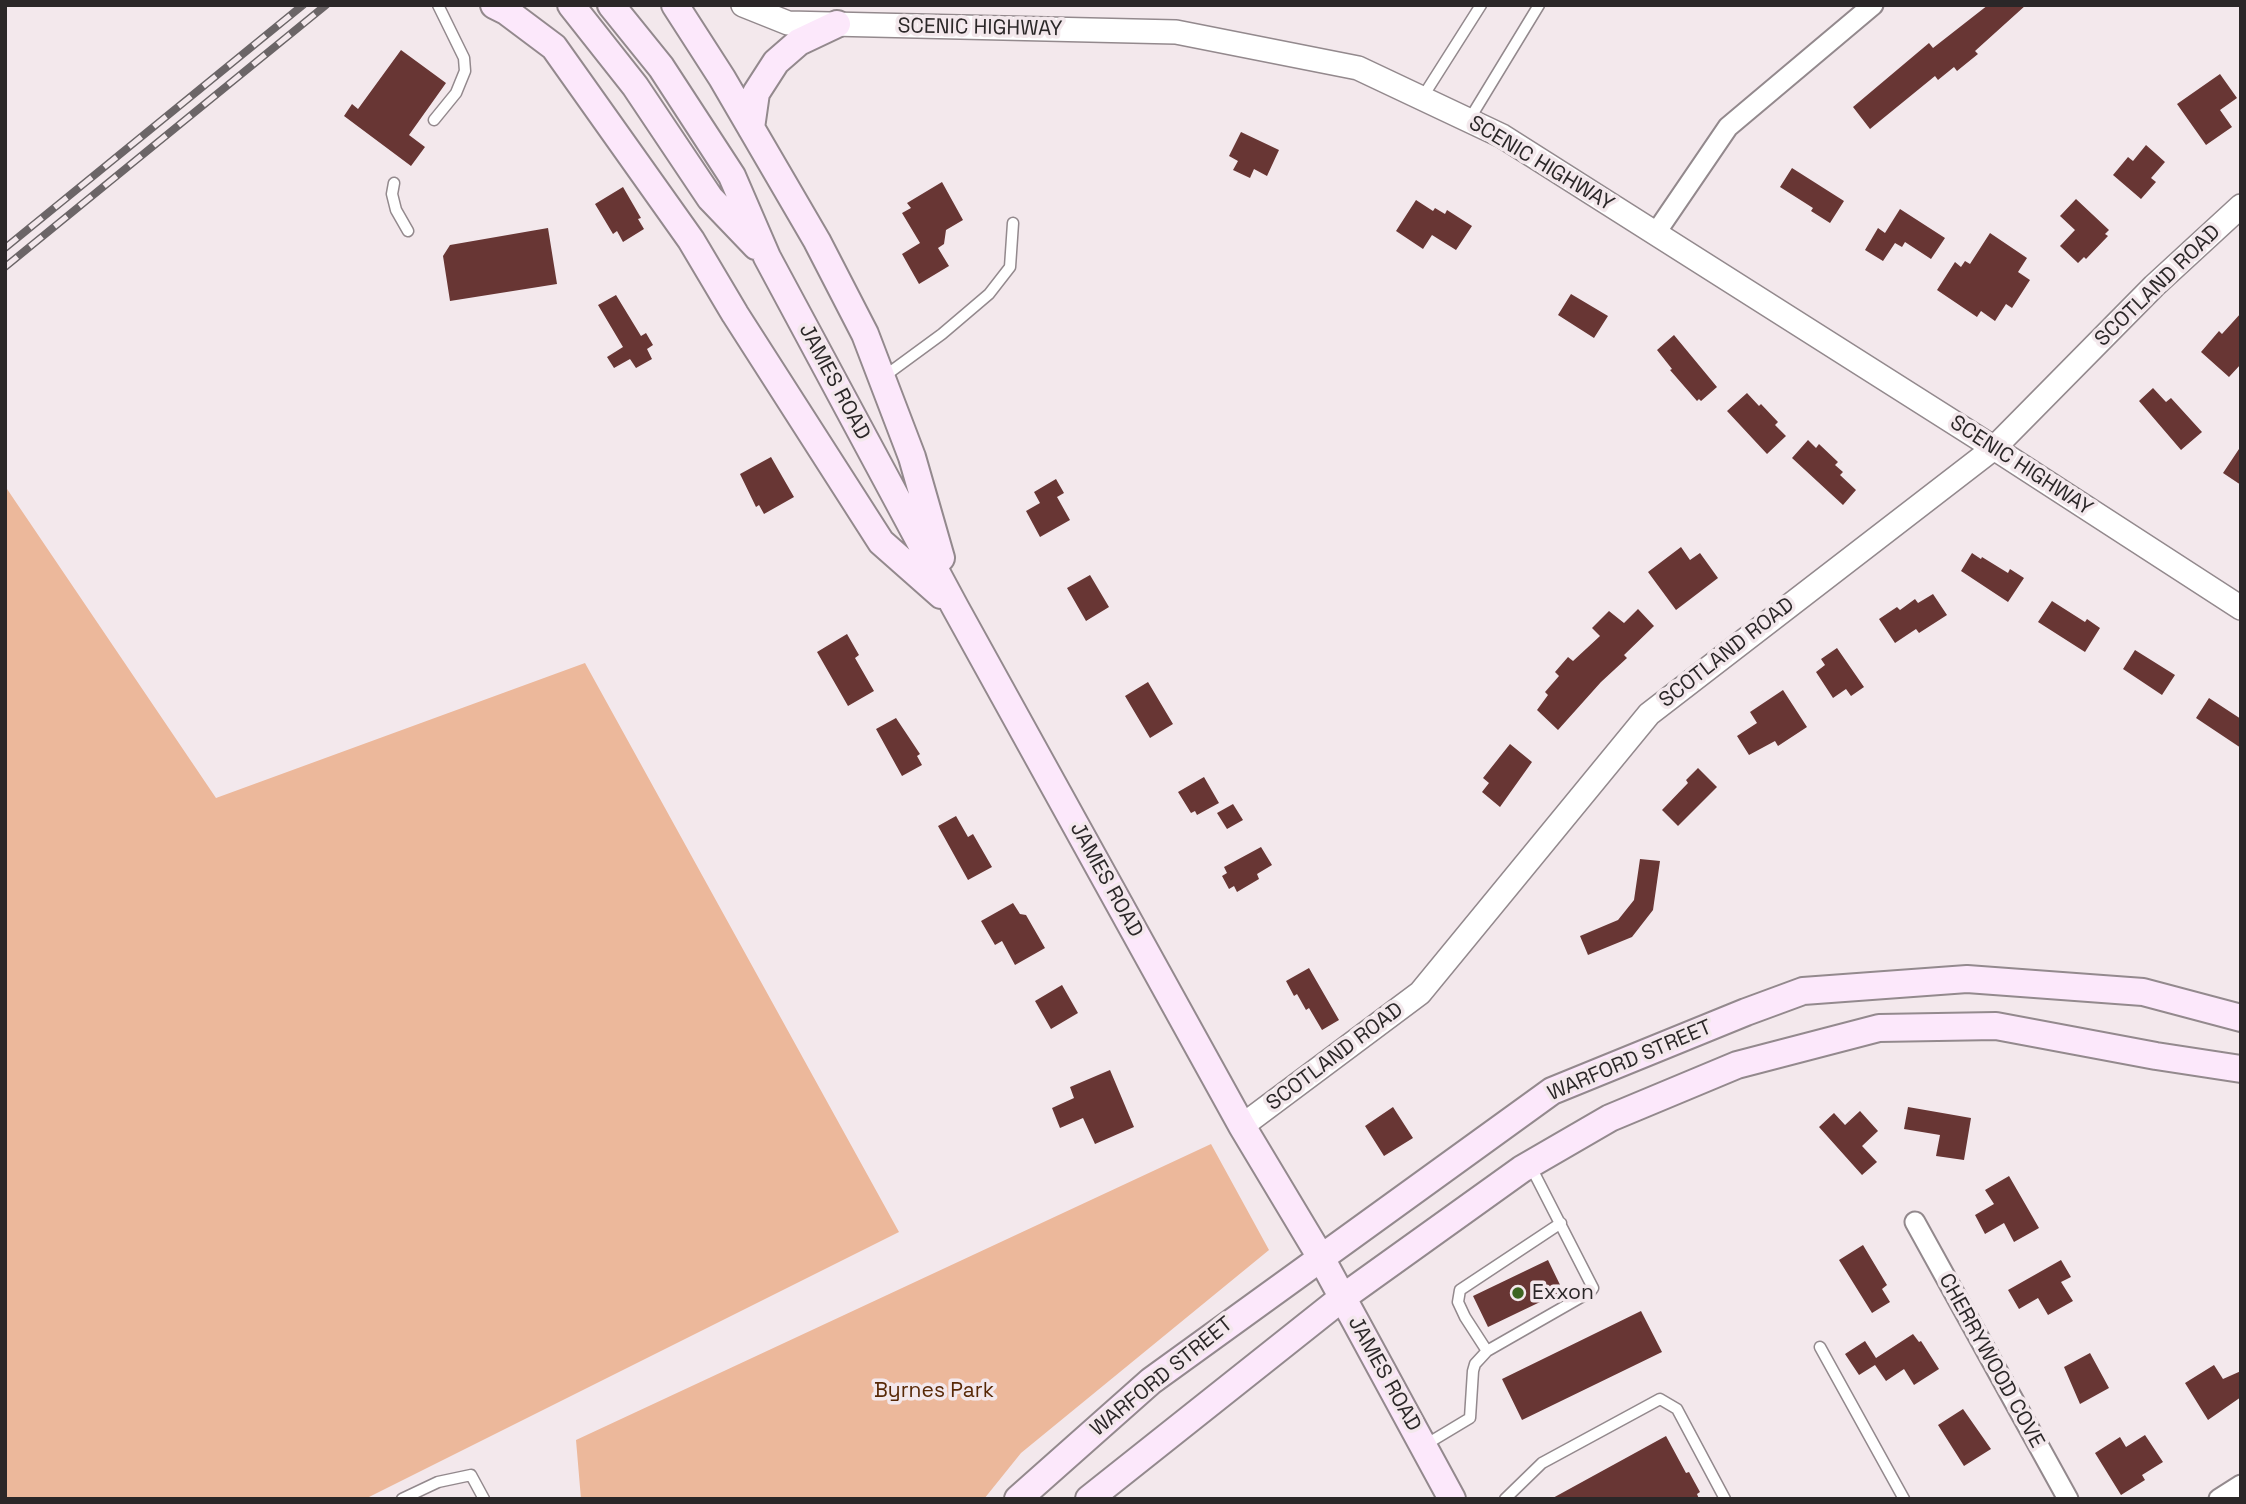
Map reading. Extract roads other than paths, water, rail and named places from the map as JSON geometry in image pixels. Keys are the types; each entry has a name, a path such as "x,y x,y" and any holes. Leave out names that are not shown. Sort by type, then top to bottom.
{"main road":[{"path":"494,5 554,47 691,240 734,314 881,542 955,607"},
{"name":"JAMES ROAD","path":"571,5 635,86 710,198 767,257"},
{"name":"JAMES ROAD","path":"611,5 660,68 732,176 767,257 955,607 1242,1126 1320,1256 1452,1499"},
{"path":"675,5 817,241 865,334 912,457 955,607"},
{"path":"751,128 756,93 776,62 799,42 837,24"},
{"name":"WARFORD STREET","path":"1018,1499 1151,1381 1552,1090 1802,991 1967,979 2143,992 2241,1018"},
{"path":"1089,1499 1342,1298 1530,1165 1610,1118 1737,1065 1879,1028 1996,1026 2241,1069"}],"street":[{"name":"SCENIC HIGHWAY","path":"743,5 788,23 1176,32 1358,68 1502,136 2241,608"},
{"path":"1655,234 1728,127 1874,5"},
{"name":"SCOTLAND ROAD","path":"1242,1126 1420,993 1649,714 1994,448 2154,286 2241,206"},
{"name":"CHERRYWOOD COVE","path":"1914,1222 2068,1499"},
{"path":"2219,1499 2241,1485"}],"lane":[{"path":"434,120 456,93 465,71 464,58 438,5"},
{"path":"1422,98 1481,5"},
{"path":"1469,120 1539,5"},
{"path":"394,183 394,202 408,230"},
{"path":"882,378 942,334 989,294 1010,267 1013,223"},
{"path":"1423,1446 1470,1418 1473,1371 1475,1364 1487,1351 1593,1288 1530,1165"},
{"path":"1487,1351 1458,1302 1460,1290 1561,1223"},
{"path":"1820,1347 1904,1499"},
{"path":"1505,1499 1542,1463 1660,1399 1677,1409 1725,1499"},
{"path":"402,1499 438,1482 471,1475 484,1499"}],"railway":[{"path":"5,248 303,5"},
{"path":"5,267 326,5"}],"place":[{"name":"Exxon","path":"1518,1293"}],"park label":[{"name":"Byrnes Park","path":"934,1391"}]}
